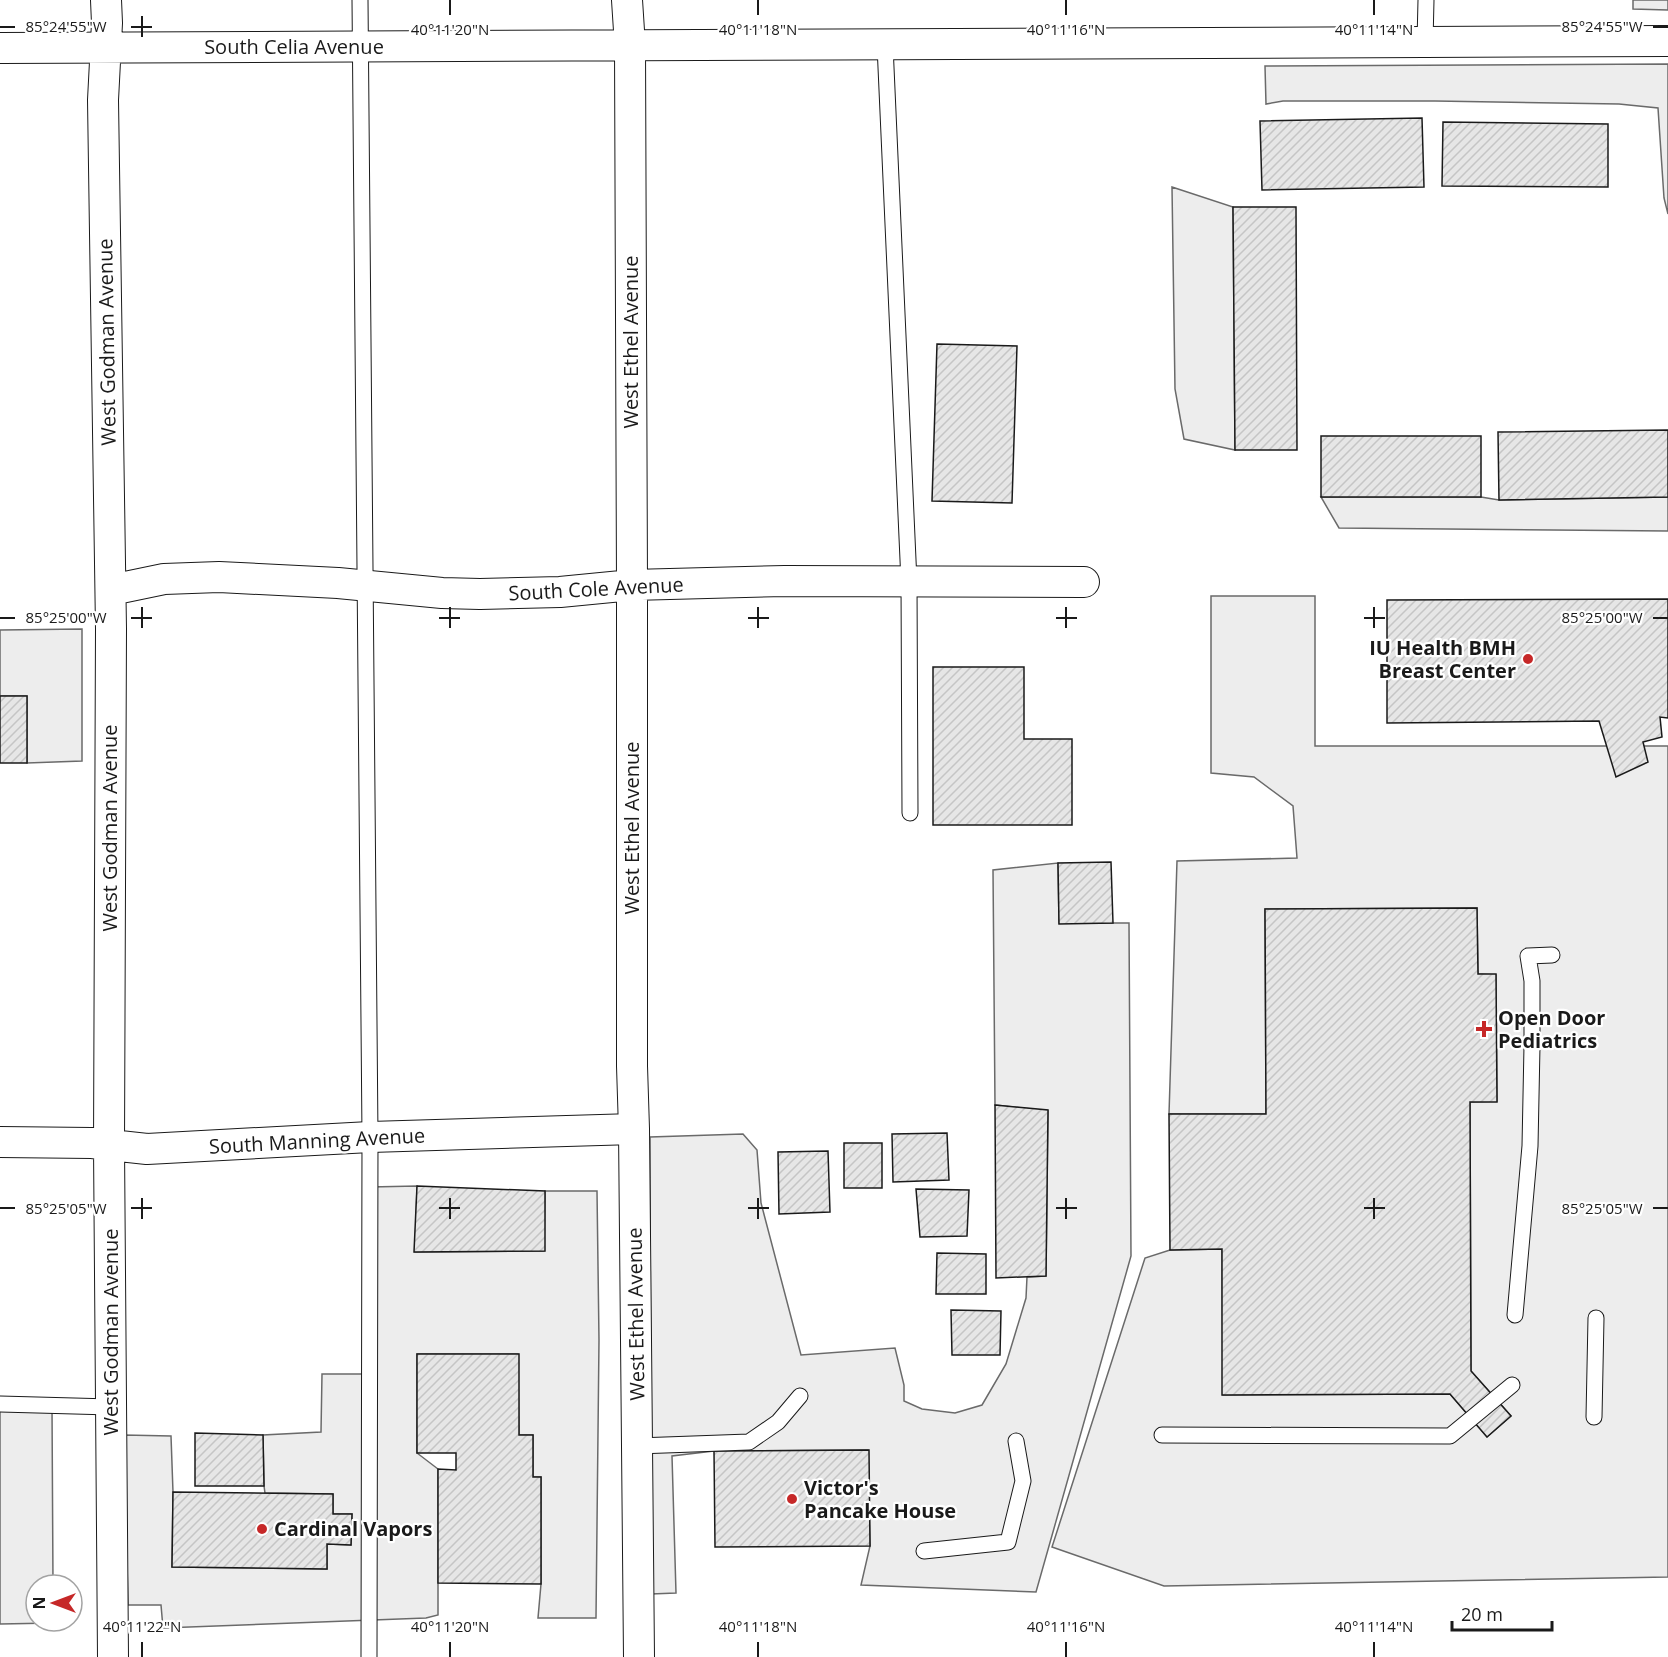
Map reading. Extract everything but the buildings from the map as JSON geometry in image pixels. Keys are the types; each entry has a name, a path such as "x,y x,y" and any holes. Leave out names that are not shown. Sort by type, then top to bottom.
{"street":[{"name":"West Godman Avenue","path":"106,0 103,100 111,590 110,1146 113,1657"},
{"name":"West Ethel Avenue","path":"627,0 630,46 632,1066 639,1657"},
{"name":"South Celia Avenue","path":"0,48 1668,41"},
{"name":"South Cole Avenue","path":"111,590 164,579 219,577 480,594 560,592 632,585 785,581 1084,582"},
{"name":"South Manning Avenue","path":"0,1142 92,1143 147,1149 370,1137 634,1129"}],"lane":[{"path":"360,0 370,1137 369,1657"},
{"path":"1425,42 1426,0"},
{"path":"885,45 909,582 910,813"},
{"path":"1515,1315 1530,1146 1532,992 1528,956 1552,955"},
{"path":"1594,1417 1596,1318"},
{"path":"1162,1435 1450,1436 1512,1385"},
{"path":"637,1446 749,1442 778,1422 800,1396"},
{"path":"0,1404 111,1407"},
{"path":"924,1551 1008,1542 1023,1481 1016,1441"}],"shaded area":[{"path":"1633,0 1668,0 1668,10 1633,9"},
{"path":"1668,64 1668,214 1664,198 1658,108 1619,104 1435,101 1283,101 1266,104 1265,66"},
{"path":"1172,187 1233,207 1235,450 1184,439 1175,389"},
{"path":"1321,497 1481,497 1499,500 1668,497 1668,531 1339,528"},
{"path":"1211,596 1315,596 1315,746 1668,746 1668,1577 1164,1586 1052,1547 1145,1258 1170,1250 1222,1249 1223,1395 1450,1394 1487,1437 1511,1416 1471,1371 1470,1102 1497,1101 1496,975 1478,974 1477,908 1265,909 1266,1114 1169,1114 1177,861 1297,858 1293,806 1254,777 1211,773"},
{"path":"82,629 82,761 27,763 27,696 0,696 0,630"},
{"path":"1058,863 1059,923 1129,923 1131,1256 1036,1592 861,1585 870,1546 868,1450 714,1451 672,1456 676,1593 651,1594 650,1137 743,1134 757,1150 761,1203 801,1355 895,1348 904,1385 904,1401 922,1409 955,1413 982,1405 1006,1364 1026,1298 1027,1277 1046,1276 1048,1111 995,1105 993,870"},
{"path":"417,1186 415,1252 544,1251 545,1191 597,1191 599,1340 596,1618 538,1618 541,1584 541,1477 533,1477 533,1435 519,1435 518,1354 417,1354 417,1453 438,1469 438,1615 426,1618 163,1628 161,1605 128,1605 124,1435 171,1436 172,1567 327,1569 327,1544 351,1545 352,1514 333,1514 333,1494 265,1493 263,1435 321,1432 322,1374 369,1374 370,1187"},
{"path":"0,1405 52,1406 53,1573 24,1573 24,1624 0,1624"}],"place":[{"name":"IU Health BMH Breast Center","path":"1528,659"},
{"name":"Open Door Pediatrics","path":"1484,1029"},
{"name":"Victor's Pancake House","path":"792,1499"},
{"name":"Cardinal Vapors","path":"262,1529"}]}
